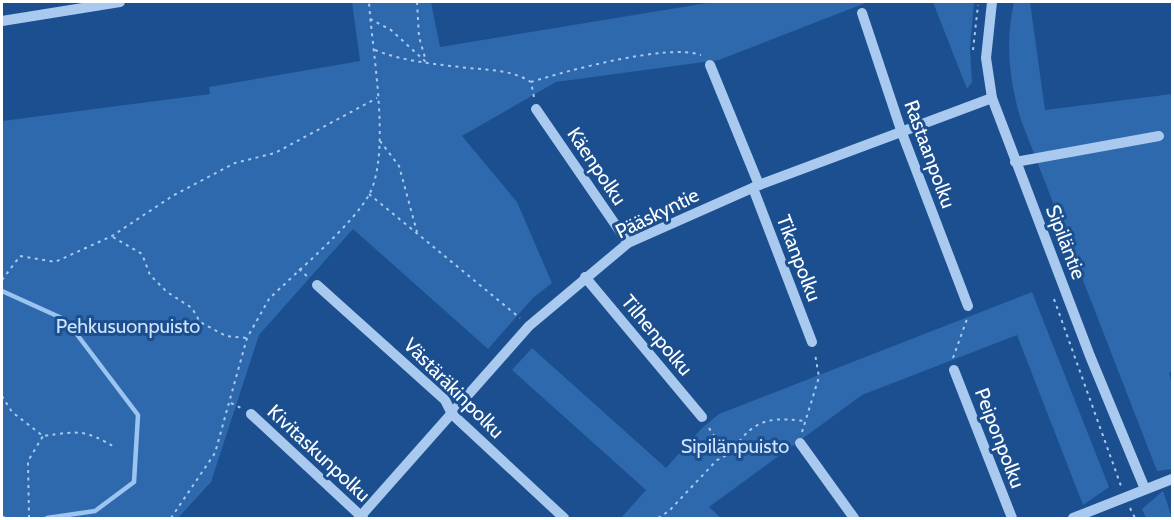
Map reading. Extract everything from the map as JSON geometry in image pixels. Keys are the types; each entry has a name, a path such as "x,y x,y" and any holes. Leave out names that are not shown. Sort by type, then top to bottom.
{"street":[{"path":"2,21 65,6 120,2"},
{"name":"Sipiläntie","path":"992,2 986,58 992,98 1015,162 1145,489"},
{"name":"Rastaanpolku","path":"862,13 902,133 968,306"},
{"name":"Tikanpolku","path":"710,65 812,342"},
{"name":"Pääskyntie","path":"361,518 529,326 628,243 756,187 992,98"},
{"name":"Käenpolku","path":"536,109 628,243"},
{"path":"1015,162 1159,136"},
{"name":"Tilhenpolku","path":"585,277 702,417"},
{"name":"Västäräkinpolku","path":"317,285 445,400 452,414 564,519"},
{"name":"Peiponpolku","path":"954,370 1012,519"},
{"name":"Kivitaskunpolku","path":"251,414 361,518"},
{"path":"800,443 854,519"},
{"path":"1073,519 1173,479"}],"path":[{"path":"171,519 215,453 247,338 269,299 345,224 369,194 375,180 379,140 375,50 369,2"},
{"path":"417,2 419,37 427,63"},
{"path":"370,19 391,30 427,63"},
{"path":"375,50 394,58 518,73 531,82 536,109"},
{"path":"531,82 632,58 689,51 700,55 710,65"},
{"path":"2,280 21,256 55,262 112,236 174,195 235,163 275,153 377,98"},
{"path":"379,140 399,166 417,232"},
{"path":"369,194 529,326"},
{"path":"112,236 142,254 150,275 167,292 192,308 200,322 226,336 247,338"},
{"path":"954,370 953,354 967,326 968,306"},
{"path":"800,443 804,421 819,377 812,342"},
{"path":"2,396 12,412 43,436 73,432 91,433 116,448"},
{"path":"702,417 727,456"},
{"path":"658,519 669,511 717,460 727,456 745,435 772,418 804,421"},
{"path":"29,519 28,461 43,436"}],"green space":[{"name":"Pehkusuonpuisto","path":"352,2 431,2 440,47 713,2 868,2 719,60 556,82 462,136 517,202 552,283 533,298 488,349 353,229 259,335 211,482 178,518 2,518 2,121 210,94 209,87 360,61"},
{"path":"933,2 974,2 970,49 972,82 967,89"},
{"path":"1014,2 1030,2 1045,110 1172,94 1172,371 1169,373 1172,384 1172,469 1157,471 1021,120 1011,76 1009,46"},
{"name":"Sipilänpuisto","path":"1032,292 1109,487 1083,505 1017,335 862,395 709,507 721,518 621,518 646,490 512,370 532,348 666,468 702,428 719,414"},
{"path":"1163,491 1172,518 1146,518 1142,509"}],"waterway":[{"path":"2,291 66,320 138,415 134,482 95,511 47,518"}]}
